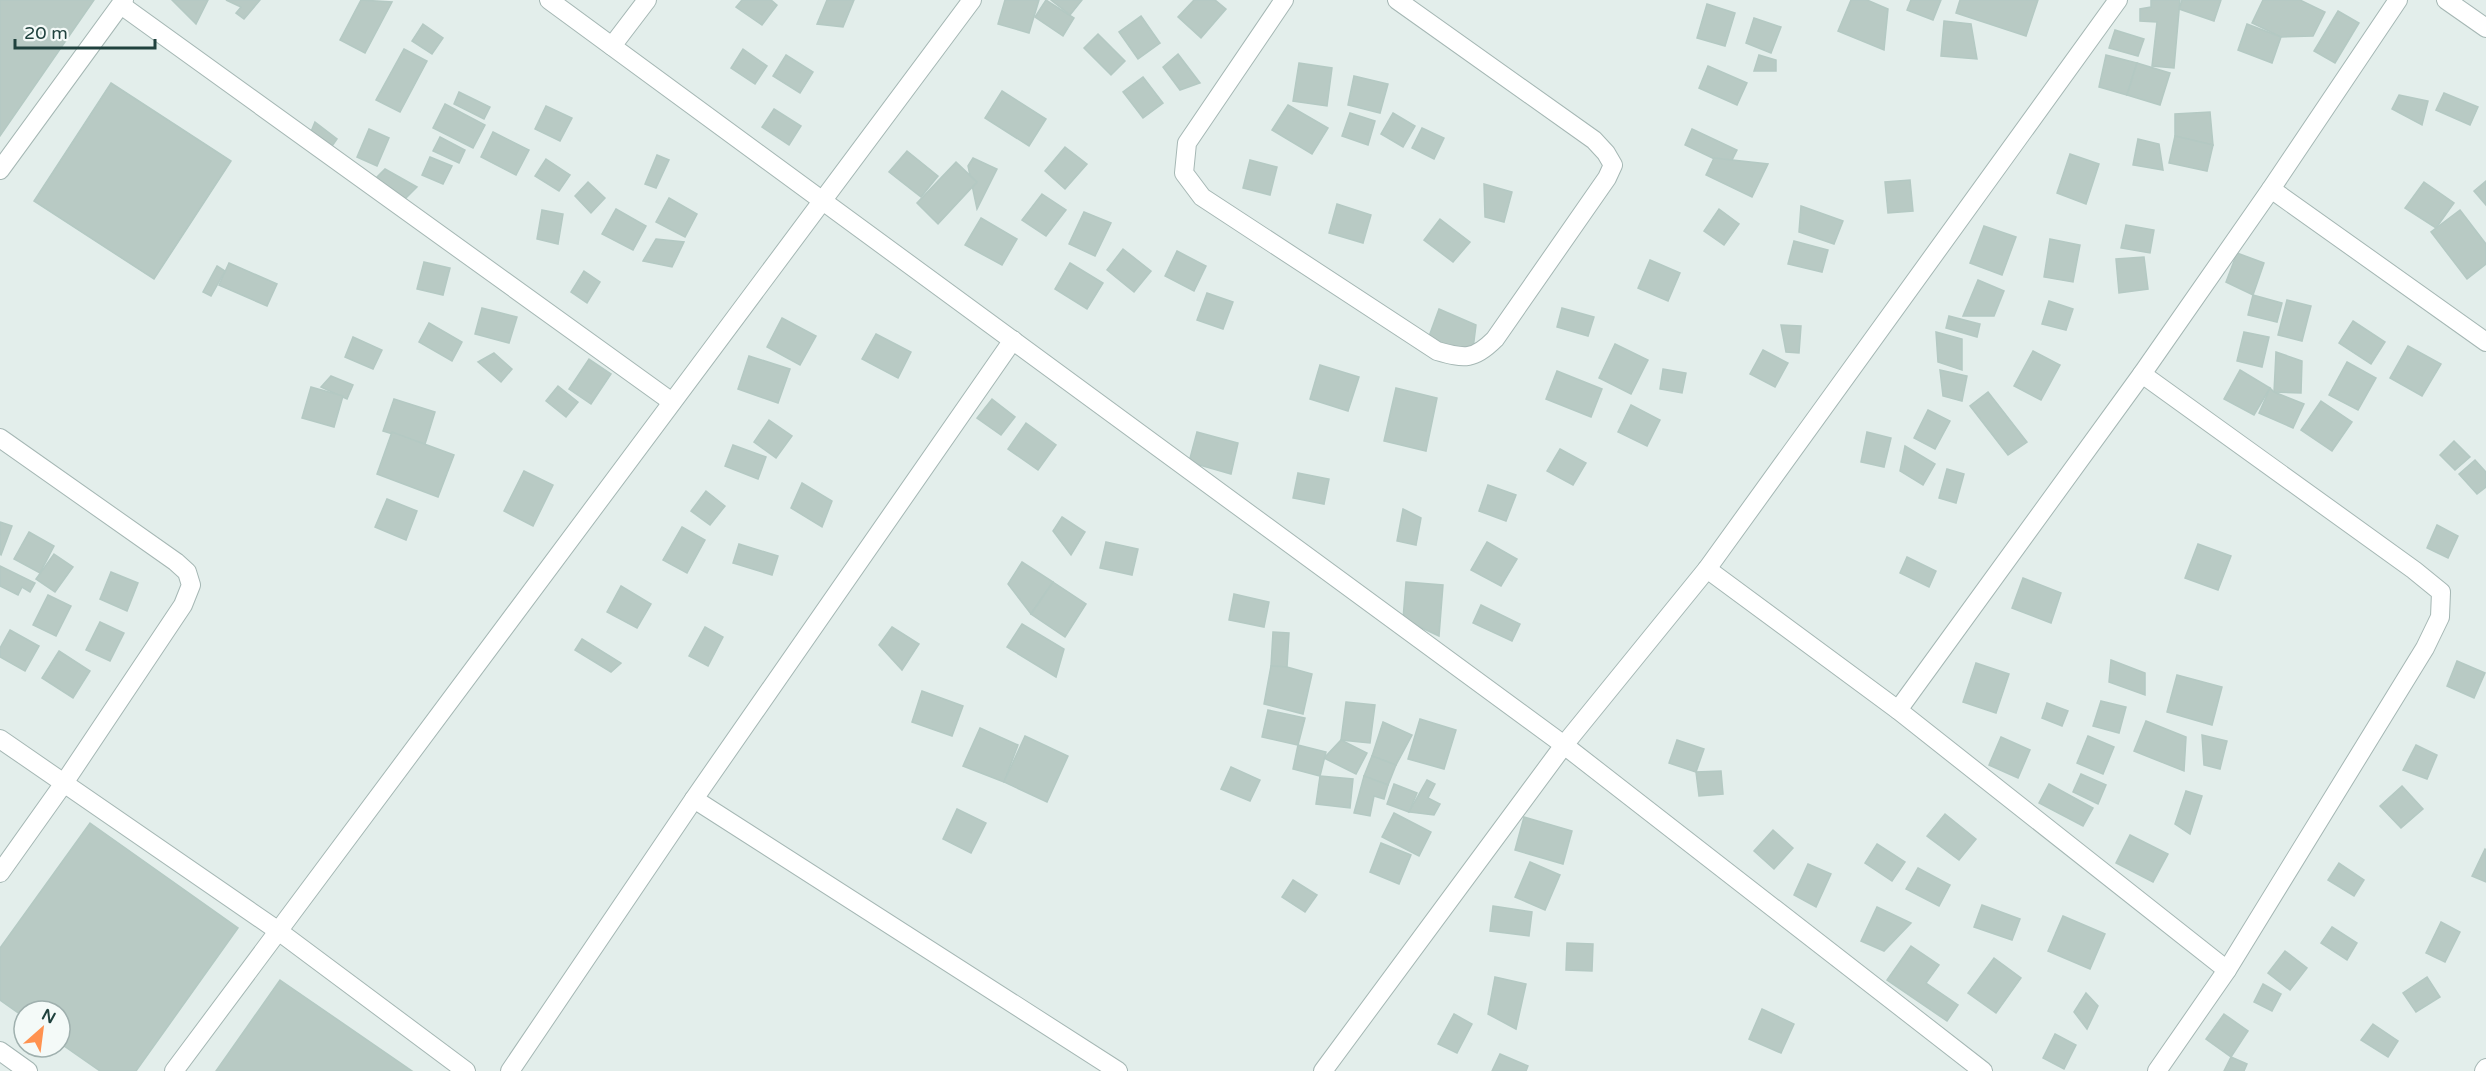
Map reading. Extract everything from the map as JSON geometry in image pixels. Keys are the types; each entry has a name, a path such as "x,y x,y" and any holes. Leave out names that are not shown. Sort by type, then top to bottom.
{"street":[{"path":"549,0 1564,745 1983,1071"},
{"path":"612,46 646,0"},
{"path":"174,1071 972,0"},
{"path":"1284,0 1187,143 1184,173 1202,197 1437,351 1457,357 1472,357 1483,351 1495,339 1607,178 1613,165 1594,140 1397,0"},
{"path":"1323,1071 1564,745 1707,569 2118,0"},
{"path":"1898,710 2142,374 2271,189 2398,0"},
{"path":"2446,0 2486,28"},
{"path":"0,170 122,2 672,402"},
{"path":"2271,189 2486,342"},
{"path":"510,1071 693,799 1013,340"},
{"path":"2142,374 2441,592 2440,616 2425,648 2227,970 2157,1071"},
{"path":"0,438 176,562 187,572 191,585 183,605 64,783 0,873"},
{"path":"1707,569 1898,710 2227,970"},
{"path":"0,739 277,930 465,1071"},
{"path":"693,799 1118,1071"},
{"path":"0,1051 28,1071"}],"building":[{"path":"0,0 94,0 0,136"},
{"path":"172,0 208,0 196,24"},
{"path":"226,0 260,0 244,19 236,13 241,7"},
{"path":"361,0 392,2 365,53 340,40"},
{"path":"742,0 771,0 777,5 762,25 736,7"},
{"path":"827,0 854,0 843,27 817,24"},
{"path":"1005,0 1039,0 1029,33 998,24"},
{"path":"1046,0 1074,18 1063,36 1035,17"},
{"path":"1051,0 1082,0 1070,15"},
{"path":"1194,0 1215,0 1226,9 1201,38 1178,17"},
{"path":"1851,0 1867,0 1888,9 1884,50 1838,31"},
{"path":"1911,0 1941,0 1933,20 1907,10"},
{"path":"1960,0 2038,0 2026,36 1956,13"},
{"path":"2151,0 2180,0 2174,68 2152,66 2157,22 2140,21 2140,9 2151,7"},
{"path":"2182,0 2221,0 2214,21 2179,9"},
{"path":"2263,0 2300,0 2325,12 2313,36 2281,37 2252,23"},
{"path":"1707,4 1735,13 1725,46 1697,38"},
{"path":"2338,11 2359,23 2335,63 2314,51"},
{"path":"1141,16 1160,43 1138,59 1119,32"},
{"path":"1754,18 1781,27 1771,53 1746,43"},
{"path":"1944,21 1971,24 1977,59 1941,56"},
{"path":"423,24 443,38 432,54 412,41"},
{"path":"2247,24 2281,37 2272,63 2238,50"},
{"path":"2115,30 2144,39 2138,56 2109,48"},
{"path":"1098,34 1125,61 1111,75 1084,48"},
{"path":"404,49 427,61 400,112 376,100"},
{"path":"743,49 767,66 755,84 731,68"},
{"path":"1178,54 1200,83 1180,90 1163,67"},
{"path":"786,55 813,72 800,93 773,76"},
{"path":"1759,55 1776,60 1776,71 1754,71"},
{"path":"2106,55 2137,63 2127,95 2099,87"},
{"path":"1299,63 1332,68 1327,106 1293,101"},
{"path":"2137,63 2170,73 2160,105 2127,95"},
{"path":"1708,66 1747,83 1737,105 1699,88"},
{"path":"1354,76 1388,84 1380,113 1348,105"},
{"path":"1143,77 1163,103 1143,118 1123,92"},
{"path":"111,83 231,161 154,279 34,201"},
{"path":"1002,91 1046,119 1029,146 985,118"},
{"path":"459,92 490,107 484,119 454,104"},
{"path":"2444,93 2478,107 2470,125 2436,110"},
{"path":"2399,95 2428,101 2422,125 2392,109"},
{"path":"445,104 485,125 473,148 433,128"},
{"path":"1288,105 1328,128 1312,154 1272,130"},
{"path":"546,106 572,118 560,141 535,129"},
{"path":"774,109 801,126 789,145 762,127"},
{"path":"2210,112 2213,145 2175,136 2175,114"},
{"path":"1350,113 1375,121 1368,145 1342,136"},
{"path":"1393,113 1415,126 1403,147 1381,134"},
{"path":"315,122 337,139 330,149 310,134"},
{"path":"1422,128 1444,138 1434,159 1412,148"},
{"path":"369,129 389,138 377,166 357,157"},
{"path":"1692,129 1737,150 1729,166 1685,145"},
{"path":"493,132 529,150 516,175 481,157"},
{"path":"2175,136 2213,145 2207,171 2169,163"},
{"path":"440,137 465,150 459,163 433,151"},
{"path":"2138,139 2159,144 2163,170 2133,165"},
{"path":"1065,147 1087,164 1065,189 1045,171"},
{"path":"907,151 938,176 921,197 889,172"},
{"path":"2070,154 2099,164 2086,204 2057,193"},
{"path":"657,155 669,160 656,188 645,184"},
{"path":"430,157 452,166 443,184 422,175"},
{"path":"973,158 997,169 977,209 968,166"},
{"path":"1714,158 1768,164 1752,197 1706,175"},
{"path":"546,159 570,175 559,191 535,176"},
{"path":"1250,160 1277,167 1270,195 1243,188"},
{"path":"956,162 977,182 938,224 917,203"},
{"path":"385,169 417,187 398,206 373,181"},
{"path":"1910,180 1913,211 1888,213 1885,182"},
{"path":"2486,181 2486,205 2474,191"},
{"path":"588,182 605,198 591,213 575,196"},
{"path":"2424,182 2454,203 2436,228 2405,208"},
{"path":"1484,184 1512,192 1504,222 1485,217"},
{"path":"1042,194 1066,210 1046,236 1022,220"},
{"path":"669,198 697,214 685,237 656,222"},
{"path":"1337,204 1371,215 1363,243 1329,233"},
{"path":"1801,206 1843,221 1834,244 1799,232"},
{"path":"616,209 646,226 633,250 602,234"},
{"path":"1719,209 1739,224 1724,245 1704,231"},
{"path":"542,210 563,214 558,244 537,239"},
{"path":"2460,210 2486,244 2486,264 2467,279 2431,232"},
{"path":"1084,212 1111,223 1095,256 1069,244"},
{"path":"981,218 1017,239 1002,265 965,245"},
{"path":"1440,219 1470,242 1453,262 1424,240"},
{"path":"2126,225 2154,230 2150,253 2121,248"},
{"path":"1984,226 2016,237 2002,275 1970,263"},
{"path":"656,239 684,242 672,267 643,261"},
{"path":"2050,239 2080,245 2073,282 2044,277"},
{"path":"1794,241 1828,250 1822,272 1788,264"},
{"path":"1123,249 1151,271 1134,292 1107,270"},
{"path":"1177,251 1206,266 1194,291 1165,276"},
{"path":"2237,253 2264,263 2253,295 2226,282"},
{"path":"2144,257 2148,289 2119,293 2116,259"},
{"path":"1650,260 1680,273 1668,301 1638,288"},
{"path":"424,262 450,268 443,295 417,289"},
{"path":"229,263 277,284 267,306 219,285"},
{"path":"1070,263 1103,283 1087,309 1055,289"},
{"path":"217,266 225,271 211,296 203,292"},
{"path":"584,271 600,282 587,303 571,292"},
{"path":"1978,280 2004,291 1994,316 1963,316"},
{"path":"1207,293 1233,302 1223,329 1197,320"},
{"path":"2253,295 2282,303 2277,322 2248,315"},
{"path":"2287,300 2311,306 2302,341 2278,335"},
{"path":"2049,301 2073,309 2066,330 2042,324"},
{"path":"482,308 517,317 509,343 475,334"},
{"path":"1562,308 1594,317 1588,336 1557,327"},
{"path":"1439,309 1476,325 1472,357 1428,339"},
{"path":"1949,316 1980,324 1977,337 1946,328"},
{"path":"782,318 816,336 800,365 767,347"},
{"path":"2353,321 2385,342 2371,364 2339,343"},
{"path":"429,323 462,342 452,361 419,342"},
{"path":"1781,325 1801,326 1799,353 1786,352"},
{"path":"1936,332 1962,339 1962,370 1938,362"},
{"path":"2244,332 2269,337 2262,367 2237,361"},
{"path":"876,334 911,352 898,378 862,359"},
{"path":"353,337 382,350 373,369 345,357"},
{"path":"1615,344 1648,360 1631,394 1599,378"},
{"path":"2408,346 2441,364 2422,396 2390,378"},
{"path":"1763,350 1788,363 1775,387 1750,374"},
{"path":"2033,351 2060,365 2041,400 2014,386"},
{"path":"2276,352 2302,361 2301,393 2274,392"},
{"path":"494,353 512,369 501,382 478,362"},
{"path":"749,356 790,369 778,403 738,389"},
{"path":"589,359 611,374 591,404 569,389"},
{"path":"2347,362 2376,378 2358,410 2329,395"},
{"path":"1320,365 1359,377 1348,411 1310,399"},
{"path":"1663,369 1686,373 1682,393 1660,389"},
{"path":"1940,370 1967,376 1962,401 1943,396"},
{"path":"2240,370 2270,388 2254,415 2224,399"},
{"path":"1557,371 1602,389 1591,417 1546,399"},
{"path":"331,376 353,385 347,399 321,387"},
{"path":"558,386 578,402 566,417 546,401"},
{"path":"311,387 343,396 334,427 302,418"},
{"path":"1396,388 1437,398 1426,451 1384,441"},
{"path":"2270,388 2274,392 2304,404 2293,428 2259,413"},
{"path":"1988,392 2027,442 2008,455 1970,406"},
{"path":"394,399 435,412 425,444 383,431"},
{"path":"992,399 1015,417 1001,435 977,418"},
{"path":"2321,401 2352,422 2332,451 2301,430"},
{"path":"1631,405 1660,420 1647,446 1618,432"},
{"path":"1928,410 1950,421 1935,449 1914,438"},
{"path":"769,420 792,436 776,458 754,442"},
{"path":"1026,423 1056,445 1038,470 1008,449"},
{"path":"392,432 454,455 438,497 377,474"},
{"path":"1197,432 1238,443 1231,474 1189,462"},
{"path":"1867,432 1891,438 1884,467 1861,462"},
{"path":"2454,441 2470,457 2455,470 2440,455"},
{"path":"733,445 766,457 758,479 725,466"},
{"path":"1905,446 1935,464 1923,485 1900,471"},
{"path":"1560,449 1586,463 1573,485 1547,471"},
{"path":"2475,460 2486,472 2486,487 2477,494 2459,474"},
{"path":"1947,469 1964,474 1956,503 1939,498"},
{"path":"524,471 553,485 533,526 504,511"},
{"path":"1298,473 1329,479 1324,504 1293,498"},
{"path":"802,483 832,501 822,527 791,508"},
{"path":"1488,485 1516,495 1506,521 1479,511"},
{"path":"706,491 725,506 710,525 691,511"},
{"path":"387,499 417,511 406,540 375,527"},
{"path":"1403,509 1421,518 1416,545 1397,541"},
{"path":"1062,517 1085,532 1071,555 1053,531"},
{"path":"0,522 12,526 1,555 0,554"},
{"path":"2437,525 2458,536 2448,558 2427,548"},
{"path":"682,527 705,540 687,573 663,560"},
{"path":"29,532 54,546 40,573 14,559"},
{"path":"1106,542 1138,549 1132,575 1100,568"},
{"path":"1487,542 1517,559 1501,586 1471,570"},
{"path":"739,544 778,556 772,575 733,563"},
{"path":"2198,544 2231,556 2218,590 2185,578"},
{"path":"54,554 73,567 55,592 36,579"},
{"path":"1907,557 1936,571 1929,587 1900,573"},
{"path":"1022,562 1053,582 1031,614 1008,584"},
{"path":"0,566 35,583 30,592 22,587 18,595 0,586"},
{"path":"111,572 138,583 127,611 100,599"},
{"path":"2023,578 2061,593 2051,623 2012,608"},
{"path":"1053,582 1086,604 1065,637 1031,614"},
{"path":"1406,582 1443,585 1439,636 1403,619"},
{"path":"621,586 651,604 637,628 607,612"},
{"path":"1234,594 1269,602 1264,627 1229,620"},
{"path":"48,595 71,606 56,636 33,625"},
{"path":"1481,605 1520,624 1512,641 1473,623"},
{"path":"100,622 124,633 110,661 86,650"},
{"path":"1022,624 1064,649 1056,677 1007,647"},
{"path":"705,627 723,637 708,666 689,656"},
{"path":"892,627 919,644 902,670 879,645"},
{"path":"10,630 39,646 25,671 0,657 0,648"},
{"path":"1273,632 1289,633 1287,667 1271,666"},
{"path":"582,639 621,663 611,672 575,650"},
{"path":"59,651 90,671 73,698 42,678"},
{"path":"2111,660 2145,673 2145,695 2109,682"},
{"path":"2457,661 2485,673 2474,698 2447,686"},
{"path":"1976,663 2009,674 1996,713 1963,702"},
{"path":"1271,666 1287,667 1312,674 1303,714 1264,704"},
{"path":"2177,675 2222,687 2212,725 2167,712"},
{"path":"922,691 963,706 952,736 912,722"},
{"path":"2101,701 2126,707 2119,733 2093,726"},
{"path":"1346,702 1375,705 1370,743 1341,740"},
{"path":"2047,703 2068,711 2062,726 2042,718"},
{"path":"1268,710 1305,718 1298,745 1262,737"},
{"path":"1420,719 1456,730 1444,769 1408,759"},
{"path":"2146,721 2186,737 2184,771 2134,751"},
{"path":"1383,722 1412,735 1396,765 1372,756"},
{"path":"980,728 1018,745 1004,782 963,766"},
{"path":"2202,735 2227,741 2220,769 2204,765"},
{"path":"1025,736 1068,756 1047,802 1004,782"},
{"path":"2088,736 2114,747 2103,774 2077,763"},
{"path":"2001,737 2030,750 2018,778 1989,765"},
{"path":"1341,740 1367,753 1356,774 1324,758"},
{"path":"1677,740 1704,749 1696,772 1669,763"},
{"path":"1298,745 1326,752 1320,776 1293,769"},
{"path":"2416,745 2437,755 2427,779 2403,770"},
{"path":"1372,756 1396,765 1388,785 1364,776"},
{"path":"1231,767 1260,780 1250,801 1221,789"},
{"path":"1721,771 1723,794 1699,796 1696,772"},
{"path":"2081,774 2106,785 2098,804 2073,792"},
{"path":"1320,776 1353,779 1350,808 1316,804"},
{"path":"1364,776 1388,785 1384,799 1374,796 1370,816 1354,813"},
{"path":"1427,780 1435,784 1428,798 1440,804 1434,815 1409,812"},
{"path":"1394,784 1417,793 1409,812 1387,804"},
{"path":"2049,784 2093,808 2083,826 2039,803"},
{"path":"2402,786 2423,809 2401,828 2380,806"},
{"path":"2186,791 2202,796 2190,834 2175,824"},
{"path":"957,809 986,823 971,853 943,839"},
{"path":"1394,813 1431,832 1419,856 1382,837"},
{"path":"1945,814 1976,839 1959,860 1927,836"},
{"path":"1524,817 1572,831 1563,864 1515,850"},
{"path":"90,823 238,928 136,1071 100,1071 72,1051 72,999 12,999 12,1008 0,1000 0,948"},
{"path":"1773,830 1793,848 1774,869 1754,851"},
{"path":"2130,835 2168,854 2153,882 2116,863"},
{"path":"1381,843 1411,855 1399,884 1370,872"},
{"path":"1877,844 1905,862 1892,881 1865,863"},
{"path":"2486,850 2486,882 2472,876"},
{"path":"1530,862 1560,875 1545,910 1515,897"},
{"path":"2339,863 2364,880 2354,896 2328,880"},
{"path":"1808,864 1831,874 1816,907 1794,895"},
{"path":"1918,868 1950,885 1939,906 1906,889"},
{"path":"1293,880 1317,895 1305,912 1282,897"},
{"path":"1982,905 2020,919 2012,940 1974,927"},
{"path":"1493,906 1532,912 1529,936 1490,931"},
{"path":"1877,907 1911,923 1884,951 1861,941"},
{"path":"2063,916 2105,934 2090,969 2048,951"},
{"path":"2441,922 2460,932 2445,962 2426,953"},
{"path":"2332,927 2357,943 2347,960 2321,943"},
{"path":"1567,943 1593,944 1592,971 1566,970"},
{"path":"1911,946 1939,965 1926,983 1958,1005 1947,1021 1887,980"},
{"path":"2285,951 2307,968 2290,990 2268,973"},
{"path":"1994,958 2021,978 1996,1013 1968,993"},
{"path":"1495,977 1526,984 1516,1029 1488,1014"},
{"path":"2427,977 2440,997 2416,1012 2403,993"},
{"path":"280,980 412,1071 216,1071"},
{"path":"2263,984 2281,994 2272,1011 2254,1002"},
{"path":"2086,993 2098,1006 2087,1029 2074,1012"},
{"path":"1762,1009 1794,1024 1781,1053 1749,1039"},
{"path":"1454,1014 1472,1024 1457,1053 1438,1044"},
{"path":"2224,1014 2248,1031 2231,1057 2206,1039"},
{"path":"2373,1024 2398,1041 2388,1057 2361,1040"},
{"path":"2055,1034 2076,1045 2064,1069 2043,1058"},
{"path":"1500,1054 1528,1066 1526,1071 1492,1071"},
{"path":"2231,1057 2247,1064 2244,1071 2224,1071"}]}
